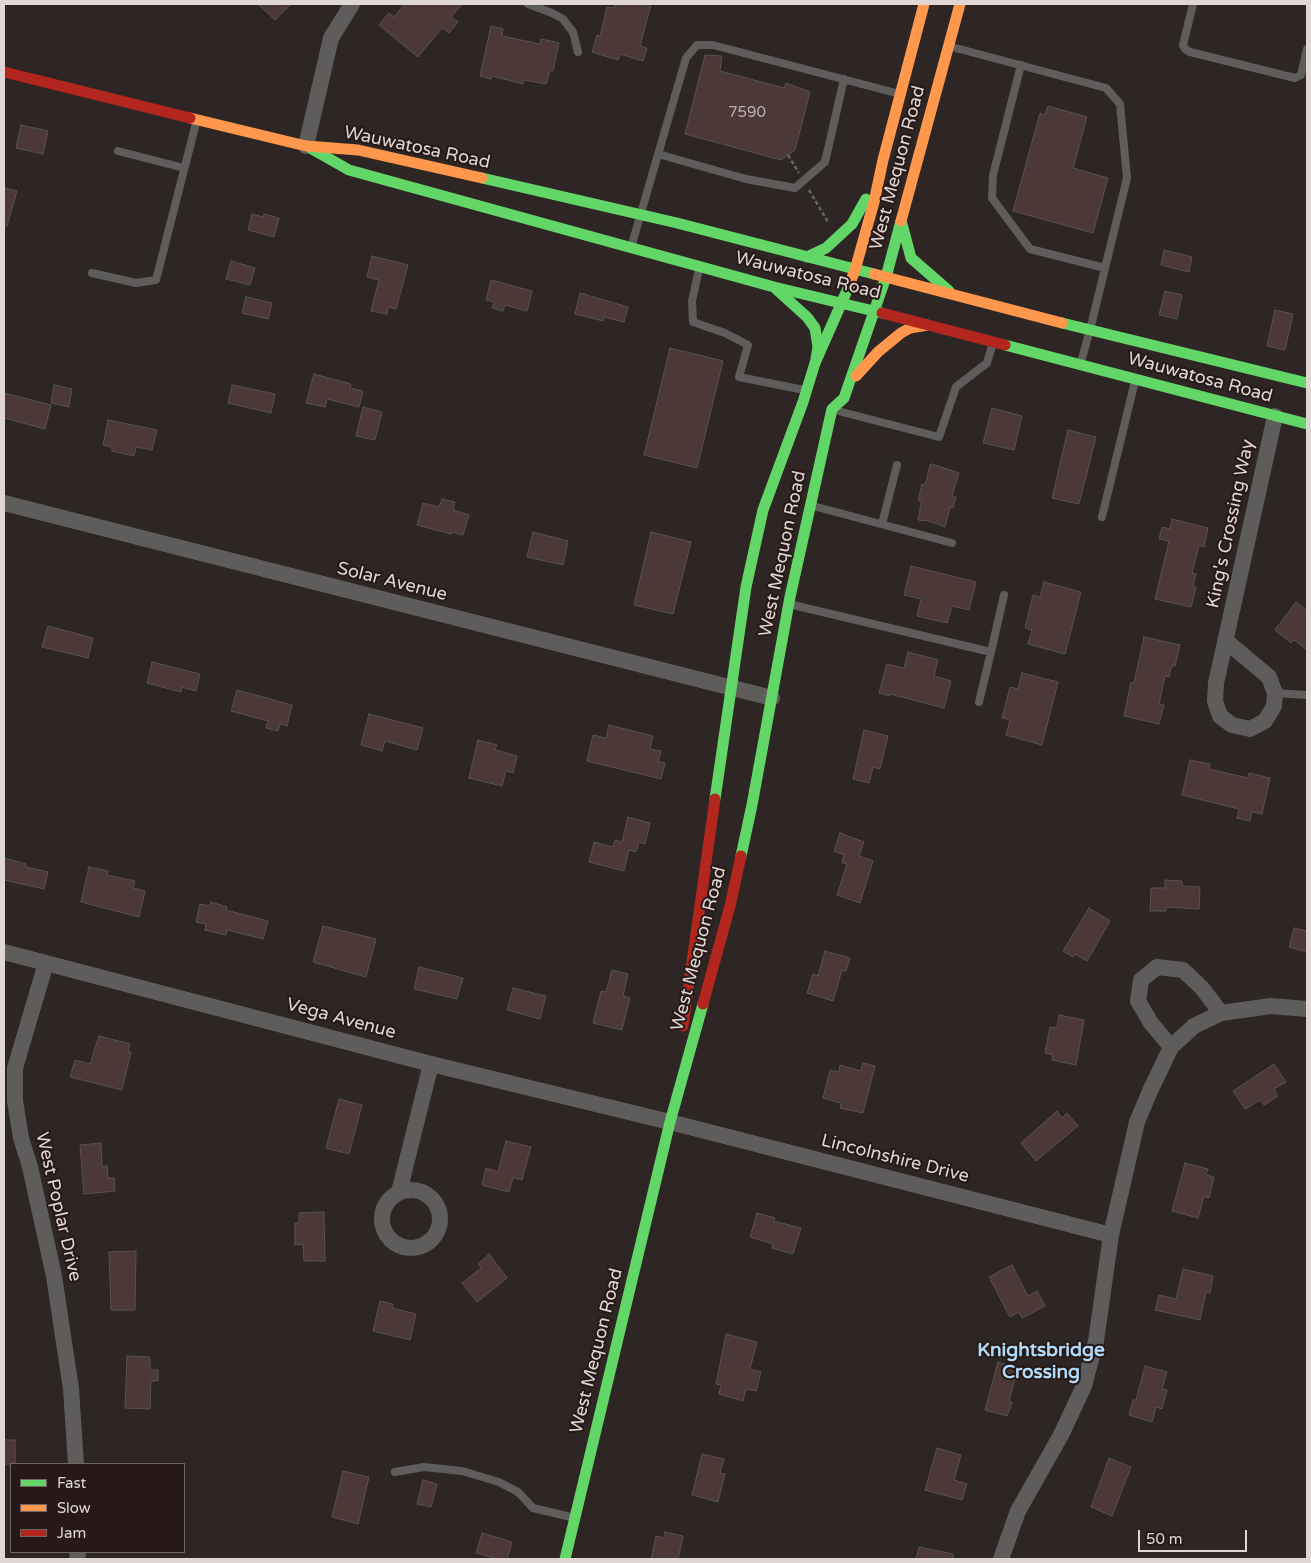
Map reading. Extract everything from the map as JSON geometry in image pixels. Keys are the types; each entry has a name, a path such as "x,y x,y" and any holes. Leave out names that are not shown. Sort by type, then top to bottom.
{"main road":[{"name":"West Mequon Road","path":"855,270 924,4"},
{"name":"West Mequon Road","path":"815,402 844,398 874,311 870,297 886,278 960,4"},
{"name":"Wauwatosa Road","path":"4,72 306,146 358,150 640,215 807,257 855,270 869,277 886,278 1307,383"},
{"path":"900,98 902,132"},
{"name":"Wauwatosa Road","path":"306,146 349,170 774,287 842,303 870,297 874,311 1307,424"},
{"path":"807,257 826,248 852,224 883,160"},
{"path":"902,222 911,258 954,296"},
{"path":"674,259 733,264"},
{"path":"855,321 870,297 869,277 872,260"},
{"path":"853,286 855,270"},
{"path":"853,286 869,277"},
{"path":"835,285 853,286 870,297"},
{"name":"West Mequon Road","path":"564,1559 670,1122 730,906 752,805 789,604 811,505 815,363 842,303 853,286"},
{"path":"774,287 788,302 800,309 815,328 818,347 815,363"},
{"path":"850,380 896,336 910,328 926,325"},
{"path":"1041,329 1090,330"},
{"path":"815,402 833,390"},
{"name":"West Mequon Road","path":"670,1122 746,587 763,510 815,402"}],"street":[{"path":"306,146 331,38 352,4"},
{"name":"King's Crossing Way","path":"1275,416 1216,683 1215,701 1220,716 1232,725 1250,729 1265,721 1274,706 1275,693"},
{"name":"Solar Avenue","path":"4,503 772,698"},
{"path":"1226,641 1269,677 1275,693"},
{"name":"Vega Avenue","path":"4,952 431,1064 670,1122"},
{"name":"West Poplar Drive","path":"46,963 15,1068 15,1101 21,1138 30,1167 54,1276 71,1389 76,1463"},
{"path":"1171,1047 1151,1024 1138,1001 1141,980 1157,967 1183,970 1202,988 1221,1013"},
{"path":"1001,1559 1018,1511 1061,1435 1084,1386 1096,1341 1111,1235 1137,1122 1171,1047 1194,1026 1221,1013 1270,1006 1307,1008"},
{"path":"398,1192 431,1064"},
{"name":"Lincolnshire Drive","path":"670,1122 1111,1235"}],"lane":[{"path":"528,4 563,19 573,32 578,52"},
{"path":"1193,4 1183,45 1190,52 1295,78 1301,75 1307,49"},
{"path":"632,247 686,58 697,46 713,45 844,79 900,98"},
{"path":"949,46 1106,88 1120,104 1127,178 1080,364"},
{"path":"1020,65 993,175 992,198 1030,249 1105,268"},
{"path":"658,154 746,179 795,188 825,162 844,79"},
{"path":"92,273 136,283 156,280 197,119"},
{"path":"118,151 184,168"},
{"path":"699,266 692,301 693,322 725,333 748,345 739,377 815,402 939,437 956,387 987,363 993,342"},
{"path":"1102,518 1135,379"},
{"path":"882,524 897,465"},
{"path":"811,505 952,543"},
{"path":"979,702 1004,596"},
{"path":"789,604 991,652"},
{"path":"1275,693 1307,695"},
{"path":"395,1472 424,1467 462,1471 518,1492 533,1508 575,1517"}],"path":[{"path":"788,155 831,228"}],"building":[{"path":"258,4 291,4 275,20"},
{"path":"405,4 462,4 451,17 458,22 449,33 442,28 418,57 379,25 389,13 394,17"},
{"path":"616,4 651,4 640,46 647,48 643,61 620,54 618,60 592,52 597,35 600,36 607,7 614,8"},
{"path":"491,26 503,29 502,36 540,44 541,39 559,43 553,71 550,70 546,84 524,80 523,84 492,76 491,79 480,76"},
{"path":"705,55 722,56 720,71 784,88 786,83 810,92 795,150 781,160 685,134"},
{"path":"1048,106 1087,117 1073,168 1108,178 1093,233 1013,211 1040,113 1045,115"},
{"path":"21,125 48,131 43,154 16,148"},
{"path":"4,188 17,191 7,226 4,226"},
{"path":"252,214 263,217 264,214 279,218 274,237 248,230"},
{"path":"1164,250 1192,257 1189,272 1161,265"},
{"path":"372,256 408,265 396,309 388,307 387,314 371,311 379,280 367,277"},
{"path":"231,261 255,268 250,285 226,279"},
{"path":"491,280 532,291 527,311 505,305 503,311 492,308 494,302 486,300"},
{"path":"1165,291 1182,295 1177,319 1159,315"},
{"path":"580,293 628,307 624,322 604,317 603,321 575,314"},
{"path":"246,297 272,303 268,319 242,313"},
{"path":"1275,310 1293,314 1285,350 1267,346"},
{"path":"670,348 723,361 697,468 644,455"},
{"path":"314,374 351,384 350,388 363,391 359,407 327,399 325,407 306,403"},
{"path":"54,385 72,389 69,407 51,403"},
{"path":"232,385 275,394 271,413 228,403"},
{"path":"4,393 51,405 45,429 4,418"},
{"path":"363,407 382,412 375,440 356,436"},
{"path":"992,408 1022,416 1014,450 983,443"},
{"path":"108,420 157,430 152,450 136,447 134,456 112,451 112,447 103,445"},
{"path":"1068,430 1096,437 1079,504 1052,498"},
{"path":"930,465 959,473 952,496 956,497 953,508 950,507 945,527 929,521 918,520 921,501 918,501 922,484 924,485 926,482"},
{"path":"442,499 455,502 453,510 469,515 463,535 451,532 451,534 417,525 423,503 439,507"},
{"path":"1172,519 1208,528 1204,547 1199,545 1192,573 1196,574 1193,586 1196,587 1191,607 1155,599 1169,541 1159,539 1162,527 1170,529"},
{"path":"533,532 568,541 563,565 527,557"},
{"path":"651,532 691,542 673,614 634,605"},
{"path":"911,566 976,582 969,610 952,606 947,623 917,616 921,599 904,595"},
{"path":"1044,582 1081,592 1065,654 1028,644 1032,630 1025,628 1033,595 1040,597"},
{"path":"1296,602 1307,611 1307,650 1294,640 1291,643 1275,630"},
{"path":"48,626 93,638 88,658 42,647"},
{"path":"1144,637 1180,645 1175,666 1172,665 1169,677 1165,676 1159,704 1164,705 1159,724 1124,716 1131,682 1134,683"},
{"path":"908,652 938,660 934,676 951,681 944,708 879,693 887,664 904,668"},
{"path":"152,662 200,674 196,691 182,687 181,692 147,683"},
{"path":"1022,673 1058,682 1042,745 1006,735 1010,720 1002,718 1010,687 1018,689"},
{"path":"237,690 292,705 287,726 280,724 278,731 266,728 268,721 231,711"},
{"path":"369,714 423,728 417,750 385,741 382,751 361,745"},
{"path":"609,725 653,736 650,749 661,751 658,762 665,763 661,779 587,761 593,735 606,738"},
{"path":"864,730 888,736 880,769 873,767 869,783 853,779"},
{"path":"478,740 497,745 495,750 517,756 513,773 506,771 502,786 469,778"},
{"path":"1190,760 1210,764 1209,769 1248,778 1249,773 1270,778 1262,814 1252,812 1250,821 1237,818 1239,809 1182,795"},
{"path":"628,817 650,823 645,844 639,842 636,852 629,850 624,871 589,862 594,842 613,847 615,840 622,842"},
{"path":"840,833 864,842 859,856 873,861 860,903 837,895 847,864 842,863 844,855 834,851"},
{"path":"4,858 26,864 26,867 48,872 44,889 4,880"},
{"path":"89,867 108,871 107,875 135,881 133,888 145,891 139,917 81,902"},
{"path":"1165,880 1182,881 1182,886 1200,887 1199,909 1166,907 1166,911 1150,911 1151,888 1165,888"},
{"path":"211,902 227,907 226,910 268,921 263,939 227,930 226,935 205,930 206,924 196,922 200,904 210,906"},
{"path":"1089,908 1110,921 1087,961 1075,954 1073,957 1063,951"},
{"path":"323,926 376,939 366,977 313,962"},
{"path":"1294,928 1307,931 1307,952 1289,947"},
{"path":"825,951 850,958 846,971 842,970 833,1001 807,993 813,974 818,976"},
{"path":"419,967 463,978 457,999 414,989"},
{"path":"612,970 628,974 623,996 630,998 622,1030 593,1023 601,991 606,992"},
{"path":"513,988 546,996 540,1019 507,1010"},
{"path":"1059,1015 1084,1020 1076,1065 1052,1060 1053,1055 1045,1053 1050,1027 1057,1028"},
{"path":"99,1036 130,1044 128,1052 131,1052 122,1090 70,1077 75,1060 90,1064"},
{"path":"863,1063 875,1066 863,1113 840,1108 841,1103 823,1098 830,1070 839,1072 840,1065 861,1071"},
{"path":"1274,1064 1286,1082 1274,1089 1278,1096 1264,1105 1260,1100 1245,1109 1233,1091"},
{"path":"339,1099 362,1105 349,1154 326,1148"},
{"path":"1057,1111 1062,1118 1067,1113 1078,1126 1036,1161 1021,1143"},
{"path":"506,1141 531,1147 522,1180 513,1178 509,1192 482,1185 486,1168 498,1172"},
{"path":"101,1143 102,1167 107,1166 108,1178 114,1178 115,1191 84,1194 80,1145"},
{"path":"1185,1163 1208,1169 1206,1175 1214,1177 1209,1198 1204,1196 1198,1218 1172,1211"},
{"path":"324,1212 325,1261 304,1261 303,1244 295,1245 295,1223 299,1223 299,1213"},
{"path":"757,1213 775,1218 774,1221 801,1228 793,1254 772,1248 773,1244 750,1237"},
{"path":"136,1251 135,1310 111,1310 109,1252"},
{"path":"489,1254 507,1278 477,1302 462,1283 481,1268 478,1264"},
{"path":"1012,1265 1028,1296 1037,1291 1045,1306 1022,1318 1019,1312 1010,1317 989,1277"},
{"path":"1183,1269 1213,1276 1210,1293 1206,1292 1200,1320 1155,1310 1159,1295 1176,1299"},
{"path":"380,1301 393,1304 392,1308 416,1314 410,1340 373,1331"},
{"path":"726,1334 757,1342 750,1369 761,1372 756,1391 746,1389 743,1401 719,1394 721,1385 716,1384"},
{"path":"127,1356 150,1357 150,1370 158,1370 158,1381 151,1381 150,1409 125,1408"},
{"path":"998,1362 1018,1368 1009,1401 1012,1402 1007,1416 985,1410"},
{"path":"1145,1366 1167,1372 1162,1389 1167,1390 1162,1409 1156,1407 1152,1422 1129,1415 1133,1400 1136,1400"},
{"path":"4,1440 15,1440 15,1463 4,1464"},
{"path":"937,1448 961,1455 954,1480 967,1484 962,1500 925,1490"},
{"path":"702,1454 724,1459 720,1473 725,1474 718,1502 692,1495"},
{"path":"1109,1458 1131,1467 1112,1516 1091,1507"},
{"path":"343,1471 369,1477 358,1524 332,1517"},
{"path":"423,1480 437,1484 431,1507 417,1504"},
{"path":"665,1532 683,1536 678,1559 651,1559 656,1536 664,1538"},
{"path":"482,1533 512,1542 507,1559 498,1559 476,1553"},
{"path":"919,1547 953,1554 953,1559 916,1559"}],"traffic: fast":[{"path":"312,149 349,170 774,287 882,313"},
{"path":"482,178 677,223 874,274"},
{"path":"807,257 826,248 852,224 866,199"},
{"path":"741,856 790,597 832,409 844,398 886,277 901,221"},
{"path":"902,224 911,258 949,291"},
{"path":"715,799 746,587 763,510 803,402 815,363 849,286"},
{"path":"776,289 807,317 815,328 818,347 816,359"},
{"path":"1062,323 1307,383"},
{"path":"1005,345 1307,424"},
{"path":"565,1559 670,1122 703,1004"}],"traffic: slow":[{"path":"849,286 874,202 883,160 924,4"},
{"path":"901,221 960,4"},
{"path":"190,118 306,146 358,150 482,178"},
{"path":"874,274 1062,323"},
{"path":"856,376 878,352 901,333 910,328 927,325"}],"traffic: jam":[{"path":"4,72 190,118"},
{"path":"882,313 1005,345"},
{"path":"683,1026 715,799"},
{"path":"703,1004 730,906 741,856"}],"district":[{"name":"Knightsbridge Crossing","path":"1041,1362"}]}
